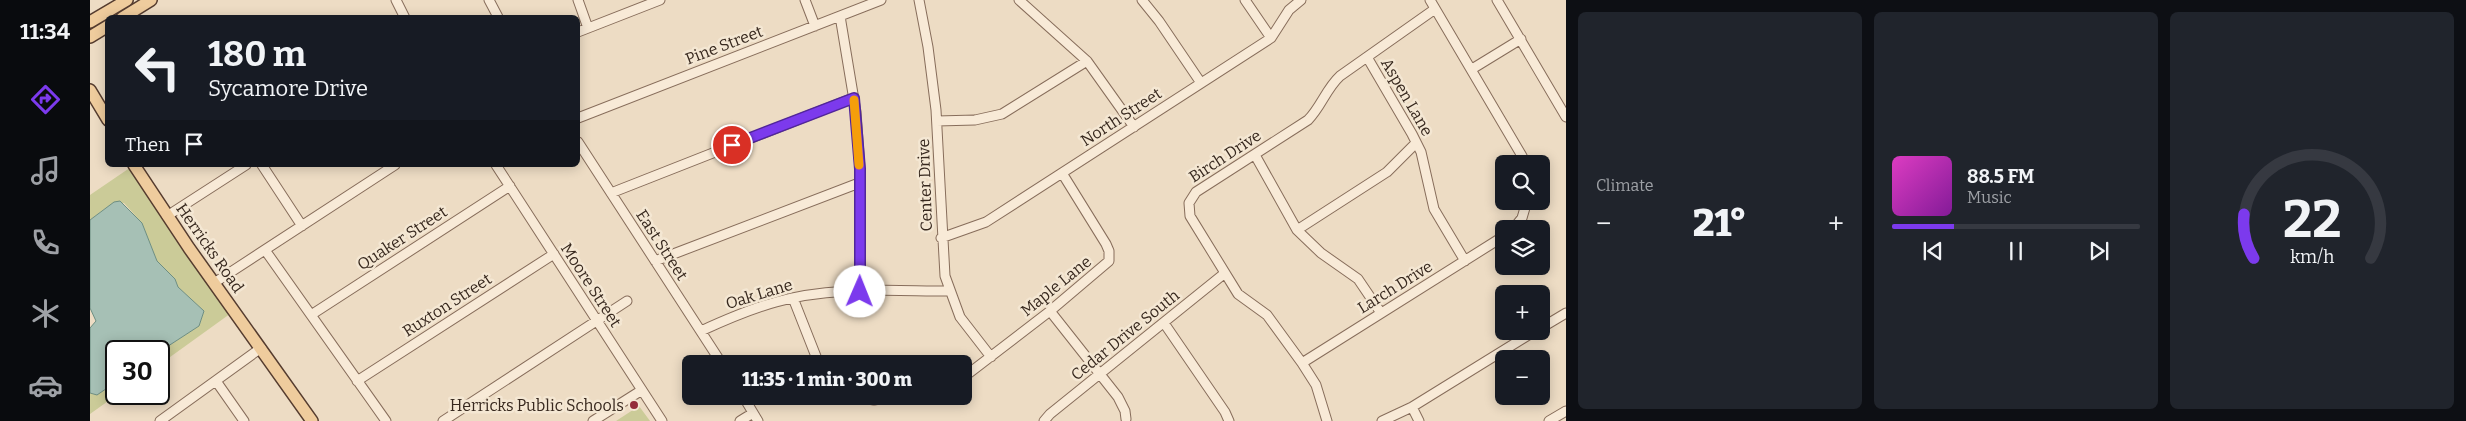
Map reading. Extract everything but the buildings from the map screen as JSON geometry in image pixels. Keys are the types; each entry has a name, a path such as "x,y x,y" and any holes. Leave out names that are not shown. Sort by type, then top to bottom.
{"main road":[{"path":"90,22 127,0"},
{"path":"127,15 151,0"},
{"path":"90,37 105,28"},
{"path":"90,90 105,115"},
{"name":"Herricks Road","path":"135,167 167,216 312,421"}],"street":[{"path":"396,0 404,15"},
{"path":"489,0 497,15"},
{"path":"578,0 588,28"},
{"path":"580,31 660,0"},
{"path":"805,0 815,26"},
{"name":"Pine Street","path":"580,117 881,0"},
{"name":"Center Drive","path":"919,0 928,47 937,121 943,264 949,291 960,317 991,357"},
{"path":"1019,0 1087,61 1134,127"},
{"path":"1142,0 1159,21 1201,83"},
{"path":"1245,0 1271,38"},
{"name":"North Street","path":"941,238 986,222 1271,38 1289,10 1301,0"},
{"path":"1430,0 1521,155"},
{"path":"1497,0 1566,118"},
{"name":"Birch Drive","path":"1327,421 1319,392 1302,363 1267,315 1238,294 1190,216 1189,202 1196,192 1308,120 1316,112 1332,84 1435,9"},
{"path":"840,16 854,98 859,183 860,292"},
{"path":"1472,69 1521,39"},
{"name":"Aspen Lane","path":"1367,57 1421,152 1434,209 1465,261"},
{"path":"937,121 975,120 1002,114 1087,61"},
{"path":"611,193 854,98"},
{"path":"1297,230 1387,172 1416,143"},
{"name":"East Street","path":"580,145 716,355"},
{"path":"1255,155 1297,230 1321,253 1358,279 1381,313"},
{"path":"167,216 243,167"},
{"path":"263,167 302,226"},
{"path":"214,283 393,167"},
{"name":"Moore Street","path":"497,167 662,421"},
{"name":"Maple Lane","path":"972,371 1107,265 1110,256 1106,244 1062,173"},
{"path":"655,261 859,183"},
{"name":"Quaker Street","path":"311,315 510,186"},
{"name":"Larch Drive","path":"1302,363 1495,242"},
{"path":"265,250 386,421"},
{"name":"Ruxton Street","path":"358,381 554,254"},
{"name":"Cedar Drive South","path":"1044,421 1225,273"},
{"name":"Oak Lane","path":"701,331 759,308 793,298 860,292 949,291"},
{"path":"793,298 815,355"},
{"path":"443,421 627,301"},
{"path":"1050,311 1118,397 1126,419"},
{"path":"1550,323 1566,313"},
{"path":"1164,323 1225,412 1229,421"},
{"path":"1382,421 1412,407 1520,340"},
{"path":"160,421 261,348"},
{"path":"216,381 244,421"},
{"path":"593,421 642,390"},
{"path":"748,405 758,421"},
{"path":"1412,407 1419,421"},
{"path":"1549,421 1566,411"},
{"path":"740,421 753,413"}],"green space":[{"path":"131,167 135,167 234,311 170,357 170,345 199,326 204,311 178,287 175,279 157,261 142,223 124,203 107,207 90,220 90,195"},
{"path":"105,390 105,403 90,414 90,393 97,395"},
{"path":"639,406 650,421 616,421"}],"shaded area":[{"path":"120,201 142,223 157,261 175,279 178,287 204,311 199,326 170,345 170,340 105,340 105,390 97,395 90,393 90,328 96,321 90,308 90,220 114,202"}],"slow traffic":[{"path":"854,100 859,165"}],"place":[{"name":"Herricks Public Schools","path":"634,405"}],"route":[{"path":"732,145 854,98 860,169 860,292"}]}
